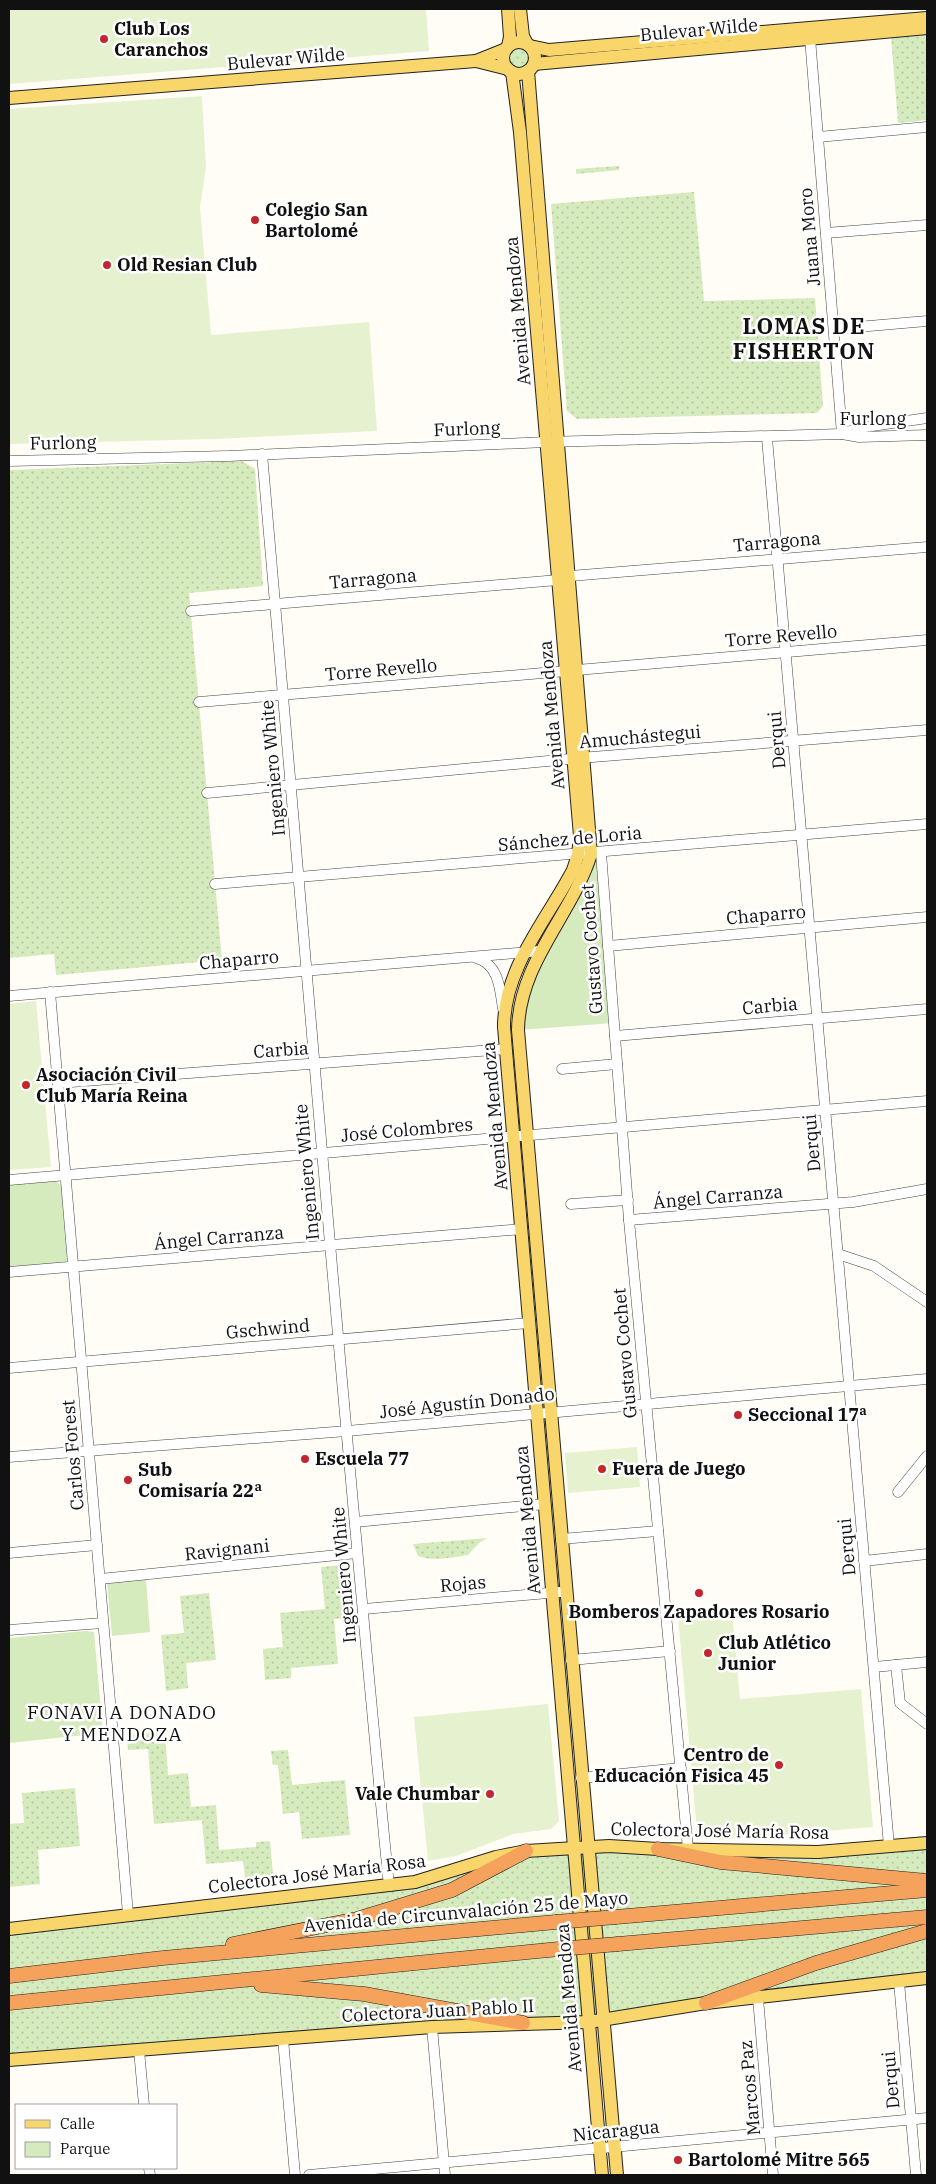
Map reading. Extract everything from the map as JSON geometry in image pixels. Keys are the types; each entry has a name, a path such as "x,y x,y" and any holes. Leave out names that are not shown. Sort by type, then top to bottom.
{"highway":[{"path":"658,1849 720,1862 927,1882"},
{"path":"163,1958 357,1919 452,1890 526,1851"},
{"name":"Avenida de Circunvalación 25 de Mayo","path":"9,1976 163,1958 927,1890"},
{"path":"9,2003 618,1944 927,1917"},
{"path":"706,2003 816,1963 927,1932"},
{"path":"208,1984 314,1988 364,1994 523,2023"}],"main road":[{"name":"Avenida Mendoza","path":"508,9 510,37 503,56 510,71 520,132 552,442 579,758 580,836 578,855 559,896 539,926 515,971 507,995 504,1014 506,1049 521,1136 550,1411 617,2175"},
{"name":"Avenida Mendoza","path":"520,9 523,36 535,58 531,67 530,115 552,442"},
{"name":"Bulevar Wilde","path":"528,45 549,50 925,20"},
{"name":"Bulevar Wilde","path":"531,67 810,38 925,20"},
{"path":"507,48 517,42 528,45"},
{"name":"Bulevar Wilde","path":"9,98 476,61 507,48"},
{"name":"Bulevar Wilde","path":"476,61 510,71"},
{"path":"510,71 523,73 531,67"},
{"name":"Avenida Mendoza","path":"579,758 596,853 574,898 540,951 522,994 518,1016 522,1229 602,2175"},
{"path":"560,1684 573,1683"},
{"name":"Colectora José María Rosa","path":"9,1929 128,1914 389,1886 414,1882 496,1857 526,1851 587,1846 818,1852 927,1843"},
{"name":"Colectora Juan Pablo II","path":"9,2060 432,2027 588,2022 706,2003 927,1978"}],"street":[{"name":"Juana Moro","path":"810,38 842,434"},
{"path":"818,137 927,127"},
{"path":"826,233 927,225"},
{"path":"834,328 927,320"},
{"path":"842,434 858,428 927,418"},
{"name":"Furlong","path":"9,461 262,454 552,442 767,438 842,434 859,437 927,435"},
{"name":"Derqui","path":"767,438 889,1846"},
{"name":"Ingeniero White","path":"262,454 315,1064 321,1154 389,1886"},
{"name":"Tarragona","path":"191,611 778,558 927,547"},
{"name":"Torre Revello","path":"199,702 927,640"},
{"name":"Amuchástegui","path":"207,793 579,758 927,730"},
{"name":"Sánchez de Loria","path":"215,884 578,855 927,824"},
{"name":"Gustavo Cochet","path":"596,853 608,946 629,1220 688,1849"},
{"name":"Chaparro","path":"608,946 927,916"},
{"name":"Chaparro","path":"9,996 540,951"},
{"path":"473,957 487,961 495,972 504,1014"},
{"name":"Carlos Forest","path":"50,992 128,1914"},
{"name":"Carbia","path":"615,1036 927,1009"},
{"name":"Carbia","path":"58,1083 506,1049"},
{"path":"562,1069 617,1064"},
{"name":"José Colombres","path":"9,1180 927,1101"},
{"name":"Ángel Carranza","path":"629,1220 834,1204 927,1189"},
{"name":"Ángel Carranza","path":"571,1204 628,1200"},
{"name":"Ángel Carranza","path":"9,1272 522,1229"},
{"path":"838,1254 874,1266 927,1302"},
{"name":"Gschwind","path":"9,1368 529,1323"},
{"name":"José Agustín Donado","path":"9,1457 347,1431 537,1412 927,1379"},
{"path":"898,1492 927,1456"},
{"path":"355,1522 545,1504"},
{"path":"561,1539 658,1531"},
{"path":"9,1552 97,1545"},
{"name":"Ravignani","path":"100,1579 358,1553"},
{"path":"864,1560 927,1554"},
{"name":"Rojas","path":"364,1609 565,1591"},
{"path":"9,1630 103,1622"},
{"path":"571,1660 670,1651"},
{"path":"874,1667 927,1662"},
{"path":"896,1665 900,1703 927,1724"},
{"path":"581,1778 681,1768"},
{"name":"Derqui","path":"899,1982 916,2175"},
{"name":"Marcos Paz","path":"758,1998 773,2175"},
{"path":"432,2027 445,2175"},
{"path":"282,2039 295,2175"},
{"path":"140,2050 144,2104"},
{"name":"Nicaragua","path":"308,2175 927,2118"}],"green space":[{"path":"9,9 426,9 429,51 9,84"},
{"path":"927,34 927,120 898,123 891,37"},
{"path":"519,47 527,50 530,58 527,66 519,69 511,66 508,58 511,50"},
{"name":"Old Resian Club","path":"202,96 206,168 200,207 211,335 369,322 377,431 215,439 9,444 9,109"},
{"path":"619,166 619,170 576,174 576,169"},
{"path":"694,192 704,301 815,298 823,406 817,413 577,419 567,411 551,204"},
{"path":"242,461 255,469 263,586 189,593 222,960 56,975 54,954 9,958 9,470"},
{"path":"601,853 614,1023 518,1030 518,1016 591,854"},
{"name":"Asociación Civil Club María Reina","path":"36,1001 51,1167 9,1170 9,1004"},
{"path":"55,1181 61,1185 67,1260 64,1264 9,1270 9,1185"},
{"name":"Fuera de Juego","path":"637,1447 640,1487 568,1493 565,1453"},
{"path":"487,1538 479,1543 468,1555 443,1558 430,1559 418,1556 413,1544"},
{"path":"342,1565 347,1618 334,1619 338,1664 291,1668 291,1678 265,1680 263,1649 283,1647 280,1613 325,1609 321,1567"},
{"path":"146,1579 150,1632 112,1636 107,1582"},
{"path":"209,1593 216,1660 186,1663 188,1688 166,1691 161,1635 184,1633 180,1596"},
{"name":"Centro de Educación Fisica 45","path":"732,1612 740,1699 861,1689 873,1827 717,1840 697,1832 678,1616"},
{"path":"86,1631 94,1632 103,1733 9,1743 9,1638"},
{"name":"Vale Chumbar","path":"548,1704 559,1821 551,1829 513,1834 456,1856 428,1861 414,1717"},
{"path":"165,1732 168,1775 188,1773 191,1807 216,1805 219,1850 256,1847 256,1842 270,1841 274,1885 246,1887 243,1861 206,1864 202,1820 154,1824 148,1749 128,1750 127,1735"},
{"path":"288,1750 292,1785 345,1780 350,1835 302,1839 299,1812 283,1814 278,1765 273,1765 271,1751"},
{"path":"75,1788 80,1846 38,1850 40,1884 10,1887 9,1824 24,1823 22,1793"},
{"path":"927,1843 927,1978 603,2020 9,2060 9,1929 389,1886 526,1851 818,1852"}],"place":[{"name":"Club Los Caranchos","path":"104,39"},
{"name":"Colegio San Bartolomé","path":"255,220"},
{"name":"Old Resian Club","path":"107,265"},
{"name":"Asociación Civil Club María Reina","path":"26,1085"},
{"name":"Seccional 17ª","path":"738,1415"},
{"name":"Escuela 77","path":"305,1459"},
{"name":"Fuera de Juego","path":"602,1469"},
{"name":"Sub Comisaría 22ª","path":"128,1480"},
{"name":"Bomberos Zapadores Rosario","path":"699,1593"},
{"name":"Club Atlético Junior","path":"708,1653"},
{"name":"Centro de Educación Fisica 45","path":"779,1765"},
{"name":"Vale Chumbar","path":"490,1794"},
{"name":"Bartolomé Mitre 565","path":"678,2160"}],"district":[{"name":"LOMAS DE FISHERTON","path":"804,338"},
{"name":"FONAVI A DONADO Y MENDOZA","path":"122,1723"}]}
